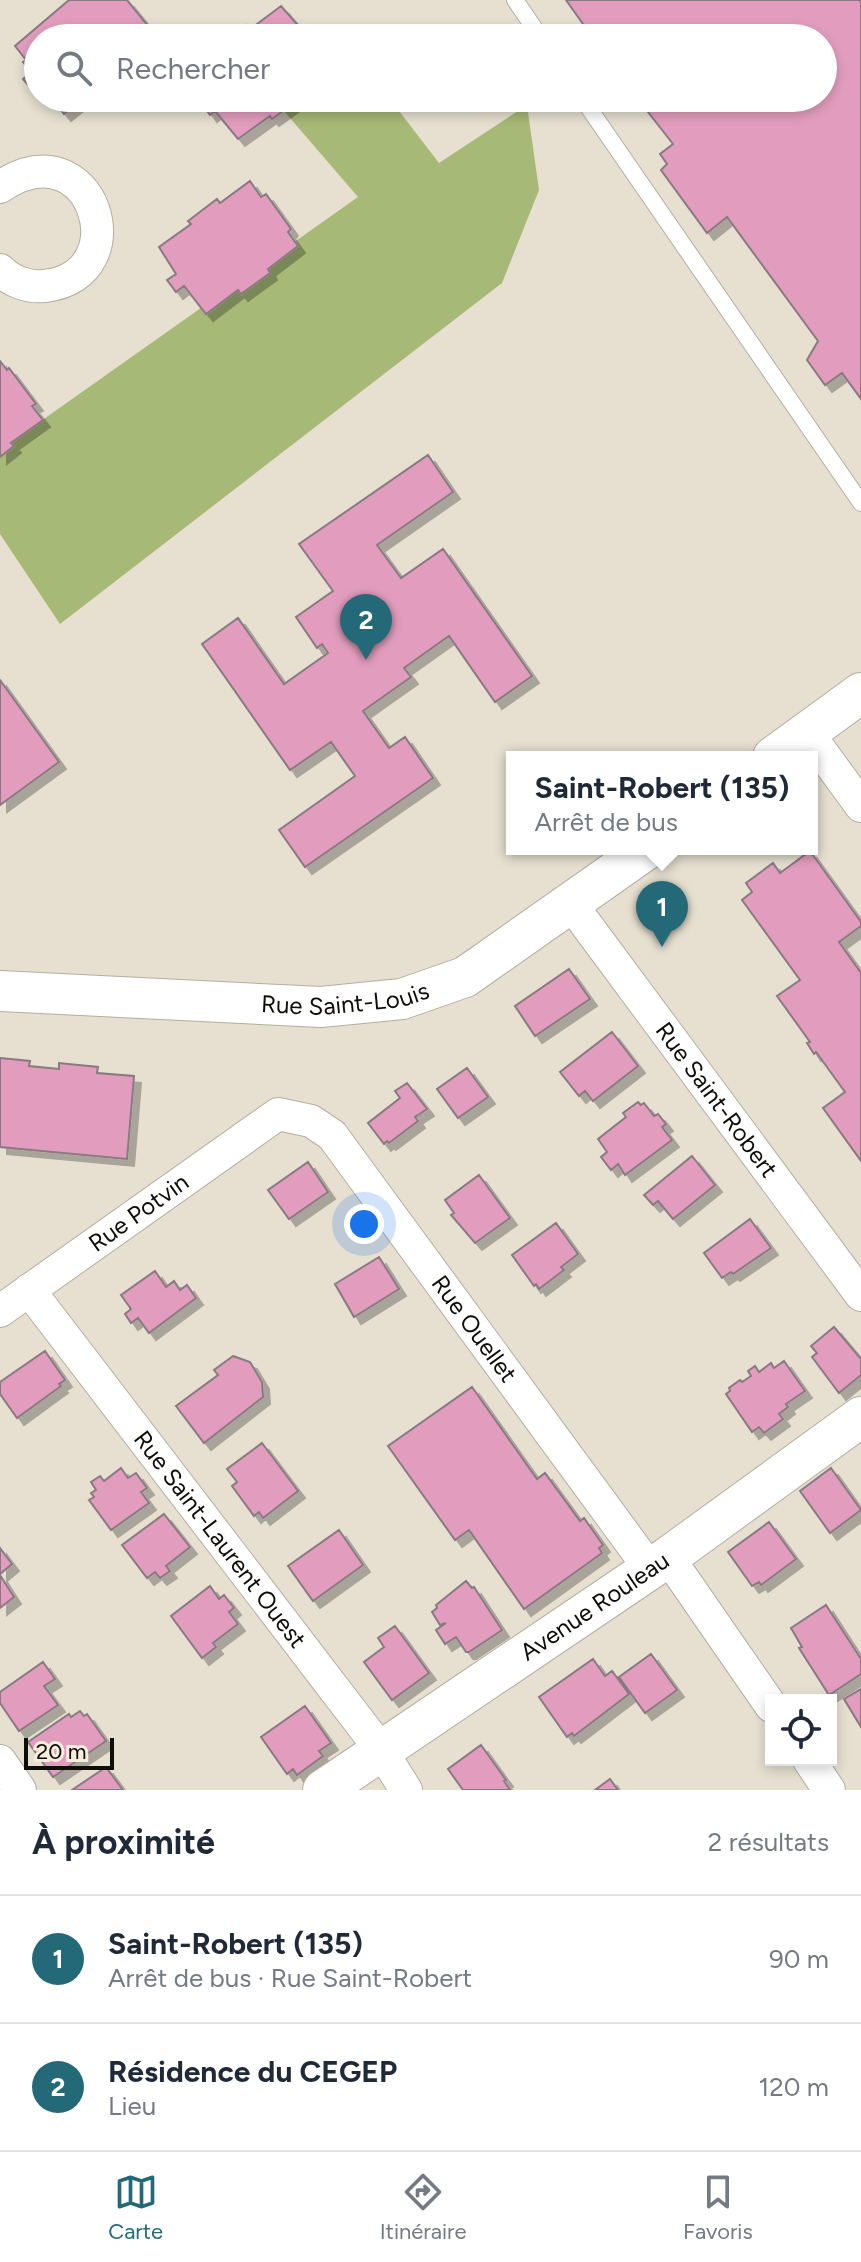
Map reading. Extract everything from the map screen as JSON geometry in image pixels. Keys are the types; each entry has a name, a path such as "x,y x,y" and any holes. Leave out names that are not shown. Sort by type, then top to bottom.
{"street":[{"path":"0,187 16,176 36,171 56,173 74,181 88,196 96,214 98,232 95,250 85,265 72,277 56,285 38,287 20,283 0,270"},
{"path":"781,751 861,693"},
{"path":"807,732 861,806"},
{"name":"Rue Saint-Louis","path":"0,991 321,1007 402,999 465,977 639,855"},
{"name":"Rue Saint-Robert","path":"571,904 861,1295"},
{"name":"Rue Potvin","path":"0,1311 278,1114"},
{"name":"Rue Ouellet","path":"278,1114 311,1121 332,1135 765,1698"},
{"name":"Rue Saint-Laurent Ouest","path":"29,1290 381,1750 406,1790"},
{"name":"Avenue Rouleau","path":"323,1790 659,1563 861,1417"},
{"path":"0,1761 20,1790"},
{"path":"813,1766 829,1790"}],"lane":[{"path":"515,0 531,24"},
{"path":"592,112 861,503"}],"green space":[{"path":"285,112 400,112 439,163 516,112 528,112 539,190 502,283 60,624 0,534 0,450 358,197"}],"building":[{"path":"69,0 127,0 147,24 41,24"},
{"path":"566,0 861,2 861,399 842,373 825,385 807,360 818,341 727,217 707,233 661,170 667,164 660,154 673,144 648,112 837,112 837,24 583,24"},
{"path":"281,6 297,24 257,24"},
{"path":"24,38 24,57 15,46"},
{"path":"216,112 282,112 272,119 270,116 238,139"},
{"path":"250,181 261,197 266,194 291,229 288,232 298,246 268,269 270,273 241,294 238,290 206,314 184,286 176,292 167,280 176,274 159,247 191,224 188,221 217,199 220,203"},
{"path":"0,361 7,370 9,368 36,404 32,406 43,420 11,443 14,446 0,457"},
{"path":"428,455 453,492 377,545 401,578 443,549 532,676 495,702 449,636 404,668 411,677 363,711 389,748 405,737 433,778 305,867 279,830 355,776 331,742 290,770 202,644 238,618 284,684 328,653 322,644 317,648 296,617 333,591 299,544"},
{"path":"0,680 59,762 0,805"},
{"path":"805,855 813,855 861,922 861,926 839,942 861,973 861,1161 823,1108 845,1092 816,1052 814,1054 807,1043 810,1042 777,996 800,980 742,900 752,892 746,883 773,863 780,873"},
{"path":"569,969 590,999 535,1036 515,1006"},
{"path":"612,1032 638,1066 593,1101 585,1091 579,1096 560,1072"},
{"path":"0,1058 30,1061 29,1066 59,1069 59,1063 98,1067 97,1073 134,1076 127,1159 0,1147"},
{"path":"467,1068 488,1097 458,1118 437,1089"},
{"path":"407,1083 427,1109 415,1117 418,1121 384,1144 368,1123 400,1098 395,1091"},
{"path":"638,1102 641,1105 644,1103 654,1116 658,1114 666,1124 662,1127 672,1140 625,1175 618,1164 611,1170 601,1157 607,1152 598,1139 626,1117 623,1113"},
{"path":"692,1156 715,1185 673,1219 658,1201 653,1205 644,1195"},
{"path":"308,1162 328,1192 289,1219 268,1190"},
{"path":"479,1175 510,1218 475,1243 451,1215 454,1213 445,1200"},
{"path":"750,1219 771,1248 722,1278 704,1253"},
{"path":"556,1223 578,1254 561,1267 564,1270 539,1289 512,1255"},
{"path":"379,1257 399,1289 354,1317 335,1284"},
{"path":"155,1271 166,1287 174,1281 180,1290 187,1285 196,1298 149,1333 138,1318 131,1323 125,1314 131,1309 121,1295"},
{"path":"834,1327 861,1359 861,1375 839,1393 812,1357 817,1353 811,1346"},
{"path":"45,1351 65,1380 17,1418 0,1394 0,1382"},
{"path":"233,1356 250,1362 262,1382 263,1397 204,1443 176,1406 218,1375 214,1370"},
{"path":"784,1361 805,1391 786,1404 788,1407 779,1414 783,1419 764,1433 759,1427 752,1432 726,1394 740,1380 742,1382 751,1376 748,1371 755,1366 759,1372 771,1363 774,1368"},
{"path":"472,1387 537,1479 545,1473 580,1521 584,1518 603,1545 599,1548 602,1553 524,1609 469,1530 455,1540 388,1446"},
{"path":"262,1443 298,1491 263,1518 259,1512 254,1516 232,1486 237,1482 227,1469"},
{"path":"121,1468 128,1478 136,1473 147,1488 141,1492 149,1503 111,1530 89,1500 96,1490 91,1482 100,1476 104,1481"},
{"path":"831,1468 861,1510 830,1533 800,1491"},
{"path":"164,1514 190,1547 166,1566 170,1571 160,1578 155,1572 147,1578 122,1545"},
{"path":"769,1522 796,1559 761,1585 759,1582 752,1586 728,1552"},
{"path":"339,1530 363,1565 313,1601 288,1566"},
{"path":"0,1548 12,1564 0,1574"},
{"path":"0,1575 14,1597 0,1608"},
{"path":"466,1581 474,1587 502,1630 469,1652 456,1637 445,1644 436,1630 446,1623 440,1625 432,1612 436,1605"},
{"path":"210,1586 219,1599 224,1595 234,1608 229,1612 238,1624 213,1643 216,1647 202,1658 171,1616"},
{"path":"826,1605 861,1659 861,1674 828,1694 799,1648 802,1647 791,1628"},
{"path":"395,1626 429,1673 392,1700 364,1662 384,1647 378,1638"},
{"path":"651,1654 677,1690 645,1713 619,1677"},
{"path":"593,1659 605,1676 612,1671 629,1694 574,1736 572,1733 567,1737 539,1697"},
{"path":"43,1662 55,1679 44,1686 58,1705 19,1731 0,1703 0,1692"},
{"path":"861,1689 861,1727 844,1699"},
{"path":"305,1706 331,1743 319,1751 323,1756 297,1775 293,1769 287,1774 261,1737"},
{"path":"80,1711 84,1716 87,1714 106,1741 53,1777 28,1742 69,1714 71,1717"},
{"path":"481,1745 510,1790 463,1790 448,1769"},
{"path":"106,1767 123,1790 72,1790"},
{"path":"610,1779 618,1790 595,1790"}],"place":[{"name":"Résidence du CEGEP","path":"366,660"},
{"name":"Saint-Robert (135)","path":"662,947"}]}
